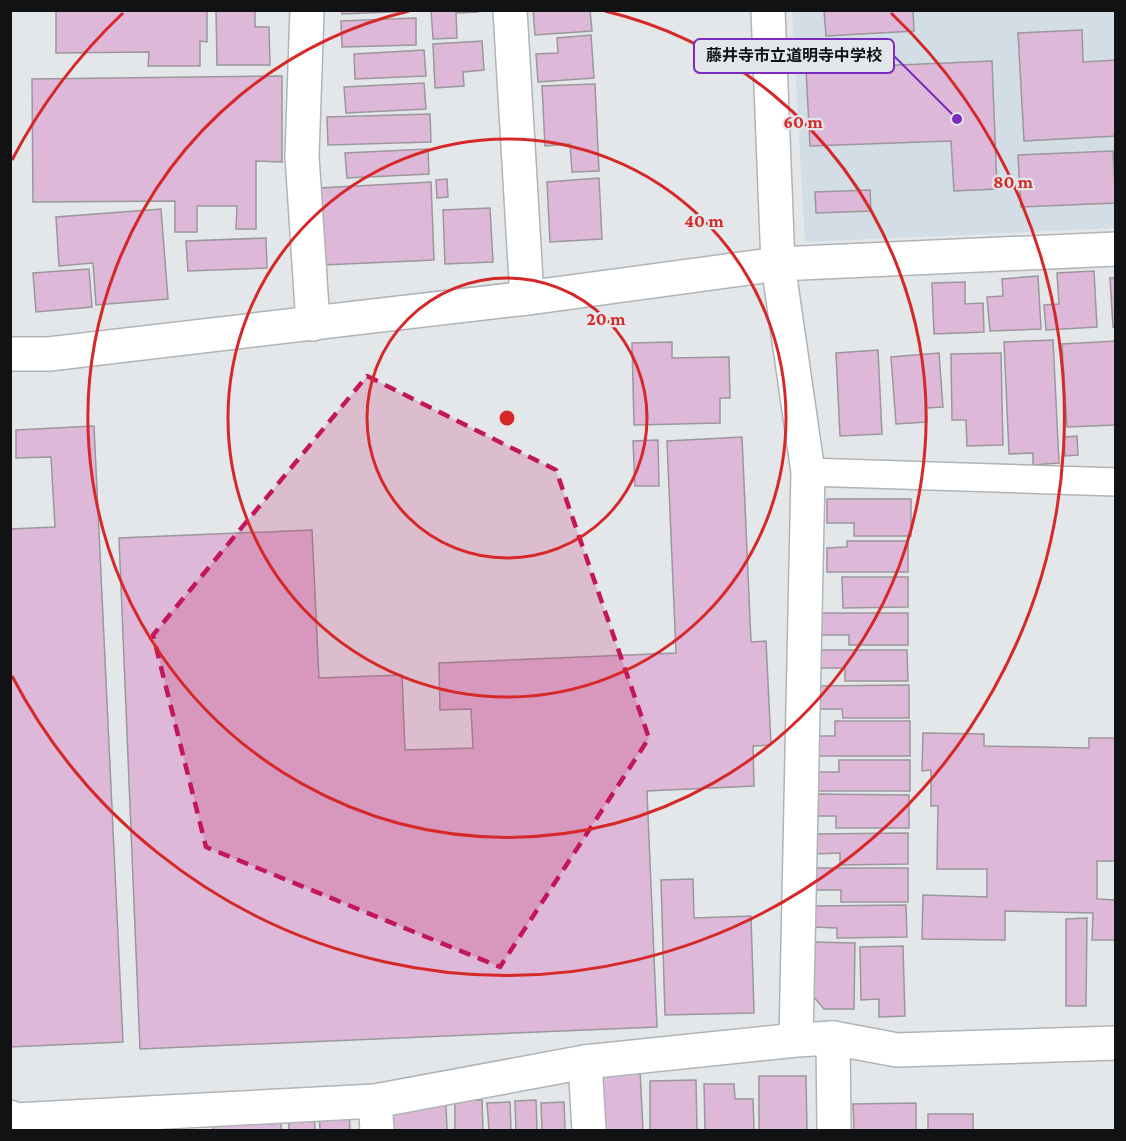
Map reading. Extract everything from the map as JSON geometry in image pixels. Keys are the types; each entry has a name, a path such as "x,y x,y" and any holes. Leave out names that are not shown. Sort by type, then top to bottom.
{"street":[{"path":"308,10 302,156 313,324"},
{"path":"510,10 526,298"},
{"path":"768,10 778,264 808,472 796,1040"},
{"path":"10,354 49,354 313,324 778,264 1116,249"},
{"path":"833,1038 834,1131"},
{"path":"10,1117 15,1120 180,1121 376,1116 585,1062 796,1040 833,1038 897,1050 1116,1043"},
{"path":"585,1062 589,1131"}],"lane":[{"path":"808,472 1116,482"}],"highlighted area":[{"path":"367,376 556,470 649,738 500,967 206,847 153,635"}],"shaded area":[{"path":"792,11 1115,11 1115,228 805,242"}],"building":[{"path":"56,10 207,10 207,42 200,41 200,66 148,66 149,52 56,53"},
{"path":"216,10 255,10 255,27 269,27 270,65 217,65"},
{"path":"342,10 415,10 415,11 342,14"},
{"path":"431,10 478,10 478,12 456,13 457,38 433,39"},
{"path":"533,10 590,10 592,31 535,35"},
{"path":"824,10 913,10 914,31 826,36"},
{"path":"416,18 416,45 342,47 341,21"},
{"path":"1082,30 1083,62 1116,60 1116,136 1024,141 1018,33"},
{"path":"591,35 594,78 538,82 536,54 558,53 557,38"},
{"path":"482,41 484,70 463,72 464,86 435,88 433,44"},
{"path":"424,50 426,76 355,79 354,54"},
{"path":"992,61 997,189 954,191 951,141 810,146 806,69"},
{"path":"282,76 282,162 256,161 256,229 236,229 237,206 197,206 197,232 175,232 175,201 33,202 32,79"},
{"path":"424,83 426,109 346,113 344,87"},
{"path":"595,84 599,171 572,172 570,144 545,146 542,86"},
{"path":"430,114 431,142 328,145 327,117"},
{"path":"428,149 429,174 347,178 345,153"},
{"path":"1113,151 1116,203 1021,207 1018,155"},
{"path":"599,178 602,239 550,242 547,182"},
{"path":"447,179 448,197 437,198 436,180"},
{"path":"431,182 434,260 323,265 319,188"},
{"path":"870,190 871,211 816,213 815,192"},
{"path":"490,208 493,262 445,264 443,210"},
{"path":"161,209 168,299 96,305 93,263 59,266 56,217"},
{"path":"266,238 267,268 188,271 186,241"},
{"path":"89,269 92,307 36,312 33,273"},
{"path":"1094,271 1097,327 1046,330 1044,305 1059,304 1057,273"},
{"path":"1038,276 1041,329 990,331 987,297 1003,296 1002,279"},
{"path":"1110,278 1116,278 1116,327 1113,327"},
{"path":"965,282 965,304 983,303 984,332 934,334 932,283"},
{"path":"1053,340 1059,463 1033,465 1033,453 1009,454 1004,342"},
{"path":"1116,341 1116,425 1067,427 1062,344"},
{"path":"672,342 672,358 729,357 730,398 720,398 720,423 634,425 632,343"},
{"path":"878,350 882,434 840,436 836,353"},
{"path":"939,353 943,407 926,408 927,422 896,424 891,357"},
{"path":"1001,353 1003,445 967,446 966,420 952,420 951,354"},
{"path":"94,426 123,1042 10,1047 10,529 55,527 51,457 16,458 16,430"},
{"path":"1077,436 1078,455 1065,456 1064,437"},
{"path":"742,437 751,642 766,641 771,745 753,746 754,786 647,791 657,1027 140,1049 119,538 312,530 319,678 402,675 405,750 473,748 471,709 440,710 439,663 676,653 667,441"},
{"path":"658,440 659,486 635,486 633,441"},
{"path":"827,499 911,499 911,536 854,536 854,523 827,523"},
{"path":"847,541 908,541 908,572 827,572 827,548 847,547"},
{"path":"842,577 908,577 908,607 843,608"},
{"path":"820,613 908,613 908,645 849,645 849,635 820,635"},
{"path":"819,650 907,650 908,681 845,681 845,668 819,668"},
{"path":"909,685 909,718 843,718 842,709 815,709 815,686"},
{"path":"835,721 910,721 910,756 815,756 815,736 835,736"},
{"path":"923,733 984,734 984,746 1089,748 1089,738 1116,738 1116,861 1097,861 1097,899 1116,900 1116,940 1092,940 1093,913 1005,911 1005,940 922,939 923,895 987,897 987,869 937,869 938,806 931,806 931,770 922,771"},
{"path":"839,760 910,760 910,791 813,791 812,772 839,772"},
{"path":"813,794 909,795 909,828 836,828 836,816 813,816"},
{"path":"908,833 908,864 840,865 840,853 814,854 814,834"},
{"path":"813,868 908,868 908,902 841,902 841,890 813,890"},
{"path":"693,879 694,918 751,916 754,1013 665,1015 661,880"},
{"path":"906,905 907,937 837,938 837,928 813,927 813,906"},
{"path":"1087,918 1086,1006 1066,1006 1066,919"},
{"path":"813,942 855,943 854,1009 824,1009 812,995"},
{"path":"903,946 905,1016 879,1017 879,999 861,1000 860,947"},
{"path":"640,1071 643,1130 599,1130 596,1074"},
{"path":"759,1076 806,1076 807,1130 759,1130"},
{"path":"696,1080 697,1130 650,1130 650,1081"},
{"path":"704,1084 734,1084 735,1099 753,1099 754,1130 705,1130"},
{"path":"482,1100 483,1130 455,1130 455,1101"},
{"path":"536,1100 537,1130 516,1130 515,1101"},
{"path":"510,1102 511,1130 489,1130 487,1103"},
{"path":"564,1102 565,1130 542,1130 541,1103"},
{"path":"916,1103 916,1130 854,1130 853,1104"},
{"path":"446,1105 447,1130 388,1130 387,1108"},
{"path":"281,1110 281,1130 213,1130 213,1113"},
{"path":"349,1111 350,1130 320,1130 319,1114"},
{"path":"314,1114 315,1130 289,1130 288,1115"},
{"path":"928,1114 973,1114 973,1130 928,1130"}],"place":[{"name":"藤井寺市立道明寺中学校","path":"957,119"}]}
